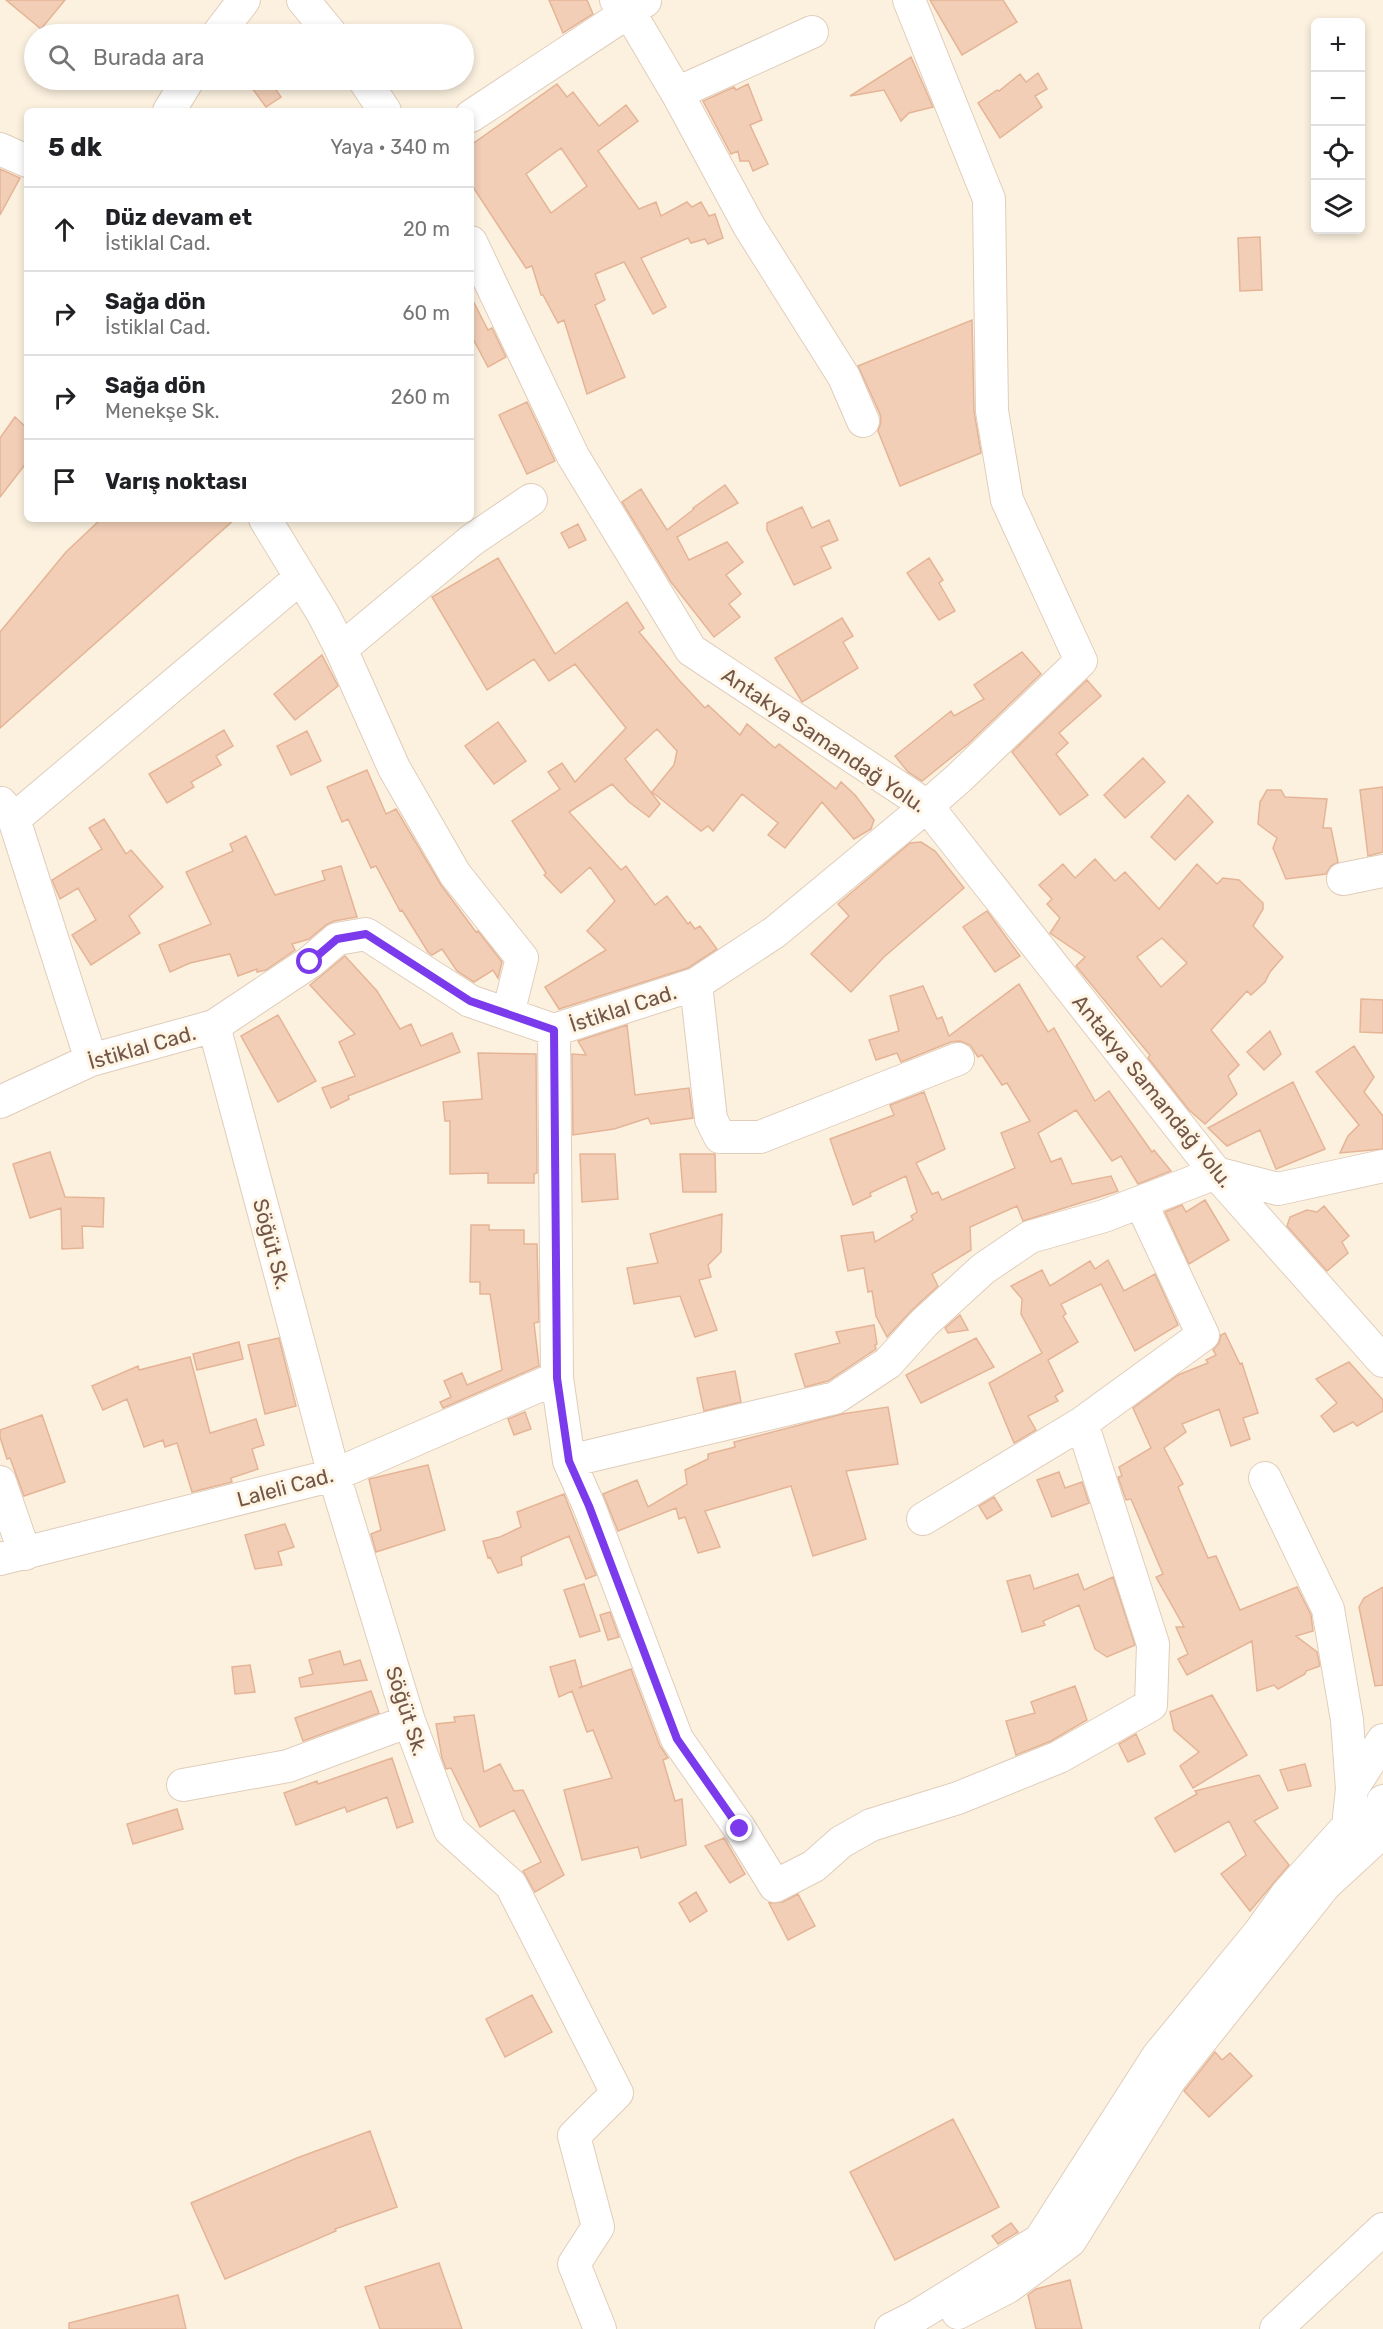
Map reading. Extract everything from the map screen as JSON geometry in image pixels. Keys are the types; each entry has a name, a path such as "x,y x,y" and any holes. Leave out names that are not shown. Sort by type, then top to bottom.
{"street":[{"path":"226,24 244,0"},
{"path":"303,0 323,24"},
{"name":"İstiklal Cad.","path":"0,1102 91,1060 214,1026 310,962 337,939 366,934 470,1001 554,1030 696,984 775,932 927,806 1081,661 1006,500 992,411 988,199 909,0"},
{"path":"474,114 630,4 749,226 844,377 863,421"},
{"path":"677,93 812,32"},
{"path":"171,108 182,90"},
{"path":"371,90 384,108"},
{"path":"0,149 24,160"},
{"name":"Antakya Samandağ Yolu.","path":"474,248 573,456 691,650 927,806 1216,1173 1383,1361"},
{"path":"341,649 472,540 531,500"},
{"path":"267,522 341,649 394,768 450,864 522,958 508,1014"},
{"path":"91,1060 7,811 300,578"},
{"path":"1343,879 1383,871"},
{"path":"696,984 711,1119 720,1137 760,1137 958,1059"},
{"name":"Söğüt Sk.","path":"214,1026 334,1475 409,1721 450,1830 511,1885 617,2093 574,2136 598,2227 574,2264 600,2329"},
{"path":"554,1030 557,1378 569,1461 589,1506 677,1739 740,1829 775,1886 814,1866 841,1842 871,1825 958,1798 1059,1757 1151,1705 1153,1644 1082,1423"},
{"path":"569,1461 836,1398 888,1363 924,1323 983,1269 1030,1237 1104,1216 1216,1173 1278,1189 1383,1166"},
{"path":"923,1519 1082,1423 1203,1335 1141,1203"},
{"name":"Laleli Cad.","path":"12,1556 334,1475 557,1378"},
{"path":"891,2329 915,2317 1040,2240 1158,2056 1259,1933 1287,1894 1348,1826 1352,1789 1347,1720 1328,1609 1265,1478"},
{"path":"0,1482 12,1556"},
{"path":"183,1785 288,1766 409,1721"},
{"path":"1352,1789 1383,1740"},
{"path":"928,2329 1008,2286 1070,2241 1171,2078 1325,1885 1380,1838 1383,1801"},
{"path":"1348,1826 1380,1838"},
{"path":"1276,2329 1383,2229"}],"building":[{"path":"6,0 65,0 45,24 35,24"},
{"path":"549,0 587,0 593,14 563,33"},
{"path":"930,0 1003,0 1017,22 962,55"},
{"path":"911,57 933,107 909,113 901,121 884,90 850,96"},
{"path":"1038,73 1047,89 1035,96 1042,107 1000,138 978,103 997,90 999,91 1020,74 1026,82"},
{"path":"557,84 567,97 573,92 599,126 626,105 638,121 598,151 639,209 656,202 661,216 687,202 692,207 701,202 709,216 715,214 723,238 708,244 705,239 691,243 688,238 641,258 666,307 653,314 624,262 595,274 605,300 595,305 625,377 587,394 564,320 558,323 541,295 532,266 526,268 474,189 474,143","holes":["561,148 587,186 551,213 526,174"]},
{"path":"748,84 762,120 750,125 768,164 753,171 749,161 740,161 738,151 731,154 703,101 734,87 736,90"},
{"path":"253,90 276,90 281,97 266,107"},
{"path":"0,169 20,178 0,215"},
{"path":"1260,237 1262,290 1240,291 1238,238"},
{"path":"474,303 488,330 492,328 506,357 488,367 474,341"},
{"path":"972,320 974,411 981,453 900,486 878,431 881,422 880,414 858,366"},
{"path":"527,402 555,461 527,474 499,415"},
{"path":"15,417 24,425 24,466 0,497 0,438"},
{"path":"725,485 738,503 677,537 689,560 727,542 743,562 726,575 741,594 729,604 740,617 714,637 671,582 622,502 641,489 667,530"},
{"path":"802,507 812,528 829,520 838,540 821,547 831,568 794,585 767,530 767,523"},
{"path":"98,522 232,522 0,728 0,632 66,552"},
{"path":"578,524 586,540 569,548 561,533"},
{"path":"498,558 555,654 627,602 644,628 639,632 705,708 708,705 740,735 747,724 775,748 779,744 836,789 841,782 855,795 874,820 871,829 854,839 822,802 785,848 768,835 778,823 742,794 713,831 708,826 701,831 652,792 674,765 677,751 657,729 625,759 660,804 649,817 629,802 612,784 569,812 621,870 626,866 655,905 667,896 688,924 690,922 695,929 700,926 717,949 688,968 559,1009 545,987 606,950 587,931 615,901 590,867 561,893 544,875 546,873 512,821 560,789 548,772 562,763 575,782 626,728 575,664 549,681 534,659 487,690 432,597"},
{"path":"929,558 943,580 939,583 955,611 939,620 907,573"},
{"path":"842,618 853,636 843,642 858,668 802,702 775,658"},
{"path":"1022,652 1041,674 968,744 922,781 908,772 895,756 951,711 954,716 984,699 974,685"},
{"path":"322,655 338,686 295,720 274,694"},
{"path":"1087,680 1101,696 1059,733 1068,743 1056,754 1088,795 1060,815 1012,752"},
{"path":"498,722 526,761 494,784 465,746"},
{"path":"224,730 233,746 216,756 221,765 191,782 194,787 167,803 149,774"},
{"path":"307,731 321,761 291,775 277,746"},
{"path":"1143,758 1165,782 1125,818 1104,795"},
{"path":"367,770 386,814 396,809 441,885 502,962 498,978 493,970 474,982 457,971 442,949 432,955 428,952 402,910 400,911 376,866 371,868 348,819 342,822 327,787"},
{"path":"1383,787 1383,852 1368,856 1360,790"},
{"path":"1267,790 1281,790 1285,797 1327,799 1323,828 1331,828 1338,862 1331,866 1326,874 1286,879 1273,848 1277,838 1258,824 1260,802"},
{"path":"1188,795 1213,822 1175,860 1151,837"},
{"path":"104,819 126,854 131,850 163,887 129,916 140,933 91,965 72,935 96,920 78,888 60,899 52,880 102,849 89,828"},
{"path":"246,836 275,895 325,880 322,871 341,866 357,917 334,921 309,939 292,944 295,950 266,970 257,972 257,969 238,976 230,954 190,963 170,972 159,945 211,924 186,872 233,851 230,844"},
{"path":"921,842 935,851 964,888 884,957 851,992 811,954 849,916 838,904 910,843"},
{"path":"1095,859 1115,881 1125,872 1159,909 1197,864 1217,884 1223,878 1239,880 1263,903 1263,909 1253,926 1283,957 1265,982 1251,995 1247,991 1211,1030 1239,1065 1228,1076 1237,1094 1205,1124 1189,1110 1148,1058 1150,1055 1076,966 1085,957 1050,933 1060,918 1047,904 1052,899 1039,885 1063,864 1075,878","holes":["1162,938 1187,963 1161,987 1137,957"]},
{"path":"987,911 1020,956 995,972 963,927"},
{"path":"345,956 377,991 400,1029 411,1024 421,1046 452,1033 460,1052 348,1096 349,1099 331,1108 322,1088 355,1076 339,1042 355,1034 310,985"},
{"path":"1019,984 1048,1032 1054,1028 1095,1101 1109,1091 1152,1152 1154,1150 1171,1171 1138,1184 1121,1156 1112,1161 1076,1110 1038,1133 1051,1162 1061,1158 1072,1184 1111,1176 1118,1191 1023,1221 1017,1206 970,1227 971,1250 932,1274 938,1286 887,1337 876,1316 872,1291 868,1292 864,1268 848,1271 841,1236 873,1232 875,1242 913,1220 911,1216 917,1212 906,1176 870,1193 871,1196 853,1205 830,1139 894,1115 890,1105 924,1092 945,1149 916,1163 932,1194 938,1192 942,1200 1015,1168 1001,1133 1030,1121 1007,1083 1002,1085 982,1055 978,1057 970,1045 960,1041 951,1042 901,1062 897,1053 876,1060 869,1040 899,1031 890,996 923,986 937,1019 942,1017 949,1036"},
{"path":"1361,999 1383,1000 1383,1033 1360,1032"},
{"path":"278,1015 316,1081 278,1102 241,1036"},
{"path":"627,1025 635,1095 689,1088 693,1118 651,1124 648,1118 614,1129 573,1135 572,1054 586,1055 578,1041"},
{"path":"1270,1031 1281,1054 1264,1070 1247,1052"},
{"path":"1354,1046 1374,1077 1364,1092 1383,1116 1383,1149 1340,1153 1348,1136 1359,1125 1316,1072"},
{"path":"478,1053 536,1054 537,1173 534,1174 534,1183 488,1183 488,1173 450,1174 450,1121 445,1121 443,1102 482,1099"},
{"path":"1293,1082 1325,1149 1276,1169 1260,1130 1227,1146 1208,1128"},
{"path":"50,1152 65,1197 104,1198 103,1227 82,1226 83,1248 62,1249 61,1208 30,1218 13,1164"},
{"path":"580,1154 615,1154 618,1199 582,1202"},
{"path":"680,1154 715,1154 716,1192 683,1192"},
{"path":"1205,1200 1229,1240 1189,1264 1165,1212 1182,1205 1186,1212"},
{"path":"1324,1206 1349,1236 1342,1242 1348,1253 1327,1271 1287,1226 1290,1217 1307,1210 1317,1212"},
{"path":"722,1214 721,1252 708,1265 711,1277 699,1280 717,1330 695,1337 680,1296 634,1304 627,1268 658,1263 650,1234"},
{"path":"471,1225 489,1225 489,1230 524,1230 524,1244 537,1244 539,1322 534,1323 539,1366 443,1408 440,1402 451,1397 444,1381 462,1373 467,1385 502,1370 490,1294 480,1294 480,1282 470,1282"},
{"path":"1108,1260 1124,1291 1155,1274 1178,1325 1135,1351 1101,1284 1061,1304 1066,1314 1063,1316 1078,1342 1048,1360 1063,1391 1055,1396 1058,1401 1028,1416 1036,1430 1014,1443 989,1383 1042,1353 1021,1314 1022,1299 1011,1286 1042,1270 1050,1286 1090,1261 1095,1269"},
{"path":"960,1315 968,1330 948,1333 945,1328"},
{"path":"874,1325 876,1349 828,1381 805,1387 795,1354 840,1343 836,1332"},
{"path":"1225,1333 1240,1364 1242,1363 1258,1413 1243,1418 1250,1439 1231,1446 1219,1409 1182,1424 1186,1432 1164,1448 1183,1484 1178,1487 1208,1558 1216,1556 1240,1610 1297,1587 1311,1615 1313,1631 1296,1636 1317,1652 1320,1666 1306,1671 1305,1674 1278,1689 1274,1685 1257,1691 1252,1641 1187,1675 1178,1659 1188,1654 1176,1627 1184,1627 1156,1577 1163,1574 1131,1499 1126,1500 1118,1477 1122,1476 1119,1467 1151,1448 1133,1408 1178,1375 1208,1363 1206,1360 1216,1355 1213,1350 1219,1343 1221,1335"},
{"path":"279,1338 296,1406 265,1414 248,1345"},
{"path":"976,1338 994,1367 921,1403 906,1375"},
{"path":"239,1342 243,1359 197,1370 193,1354"},
{"path":"190,1357 210,1433 256,1419 264,1445 252,1449 258,1469 231,1478 232,1482 192,1492 177,1443 165,1447 163,1440 144,1447 127,1399 103,1410 92,1386 138,1366 139,1370"},
{"path":"1349,1362 1383,1400 1383,1411 1357,1426 1353,1422 1334,1432 1321,1416 1337,1403 1316,1379"},
{"path":"735,1371 741,1402 704,1411 697,1378"},
{"path":"888,1407 898,1464 846,1471 866,1539 813,1556 791,1486 705,1511 720,1547 698,1553 685,1517 679,1519 676,1508 618,1531 603,1494 637,1480 648,1507 687,1484 685,1470 708,1459 708,1454 735,1447 734,1442 842,1414"},
{"path":"525,1412 531,1429 514,1435 508,1419"},
{"path":"42,1415 65,1482 24,1496 10,1458 7,1459 0,1430"},
{"path":"428,1465 445,1530 376,1552 371,1534 381,1530 369,1479"},
{"path":"1059,1472 1065,1488 1082,1482 1089,1503 1052,1517 1037,1480"},
{"path":"564,1494 596,1575 586,1579 569,1536 521,1557 522,1565 498,1573 490,1557 488,1558 483,1541 500,1537 521,1527 517,1512"},
{"path":"994,1497 1002,1510 987,1519 979,1506"},
{"path":"285,1524 294,1547 278,1552 282,1565 255,1569 245,1535"},
{"path":"1078,1574 1084,1590 1113,1577 1135,1645 1107,1657 1095,1649 1079,1605 1043,1621 1045,1625 1022,1632 1007,1581 1030,1575 1034,1589"},
{"path":"584,1584 600,1631 580,1637 564,1590"},
{"path":"1383,1587 1383,1685 1375,1686 1359,1607 1364,1598"},
{"path":"610,1612 619,1637 608,1640 600,1615"},
{"path":"340,1651 344,1665 360,1660 367,1680 301,1687 299,1678 313,1674 309,1660"},
{"path":"575,1660 582,1686 579,1688 631,1669 660,1746 668,1758 663,1760 675,1801 682,1799 686,1845 641,1858 638,1847 582,1860 564,1790 612,1778 593,1730 587,1732 572,1691 559,1697 550,1667"},
{"path":"250,1665 255,1692 235,1694 232,1667"},
{"path":"1075,1686 1087,1720 1051,1741 1016,1755 1006,1721 1035,1713 1031,1702"},
{"path":"371,1691 379,1713 303,1741 295,1718"},
{"path":"1212,1695 1247,1755 1193,1788 1180,1766 1199,1752 1174,1730 1170,1712"},
{"path":"474,1715 484,1772 500,1764 514,1791 523,1790 564,1875 535,1892 523,1871 541,1862 514,1810 480,1827 451,1768 446,1769 442,1758 436,1724 455,1722 454,1717"},
{"path":"1136,1734 1145,1754 1128,1762 1119,1744"},
{"path":"392,1758 413,1822 397,1828 387,1797 347,1812 345,1807 296,1825 284,1793 317,1781 318,1784"},
{"path":"1305,1764 1311,1786 1288,1791 1280,1770"},
{"path":"1259,1775 1278,1808 1254,1821 1289,1865 1250,1911 1221,1874 1246,1855 1229,1821 1175,1852 1155,1818 1197,1794 1195,1791"},
{"path":"177,1809 183,1829 133,1844 127,1824"},
{"path":"724,1838 745,1874 730,1883 705,1846"},
{"path":"696,1892 707,1911 690,1922 679,1903"},
{"path":"798,1894 815,1926 788,1940 769,1903 783,1902"},
{"path":"532,1995 552,2032 505,2057 486,2019"},
{"path":"1215,2052 1222,2060 1230,2053 1252,2076 1209,2117 1184,2091"},
{"path":"953,2119 999,2207 895,2260 850,2172"},
{"path":"370,2131 397,2207 335,2229 336,2231 225,2279 191,2203 297,2158"},
{"path":"1011,2223 1018,2232 998,2244 992,2236"},
{"path":"439,2263 462,2329 380,2329 365,2287"},
{"path":"1070,2280 1082,2329 1036,2329 1028,2295 1036,2289"},
{"path":"178,2295 186,2329 69,2329 69,2323"}],"route":[{"path":"310,962 337,939 366,934 470,1001 554,1030 557,1378 569,1461 589,1506 677,1739 740,1829"}]}
